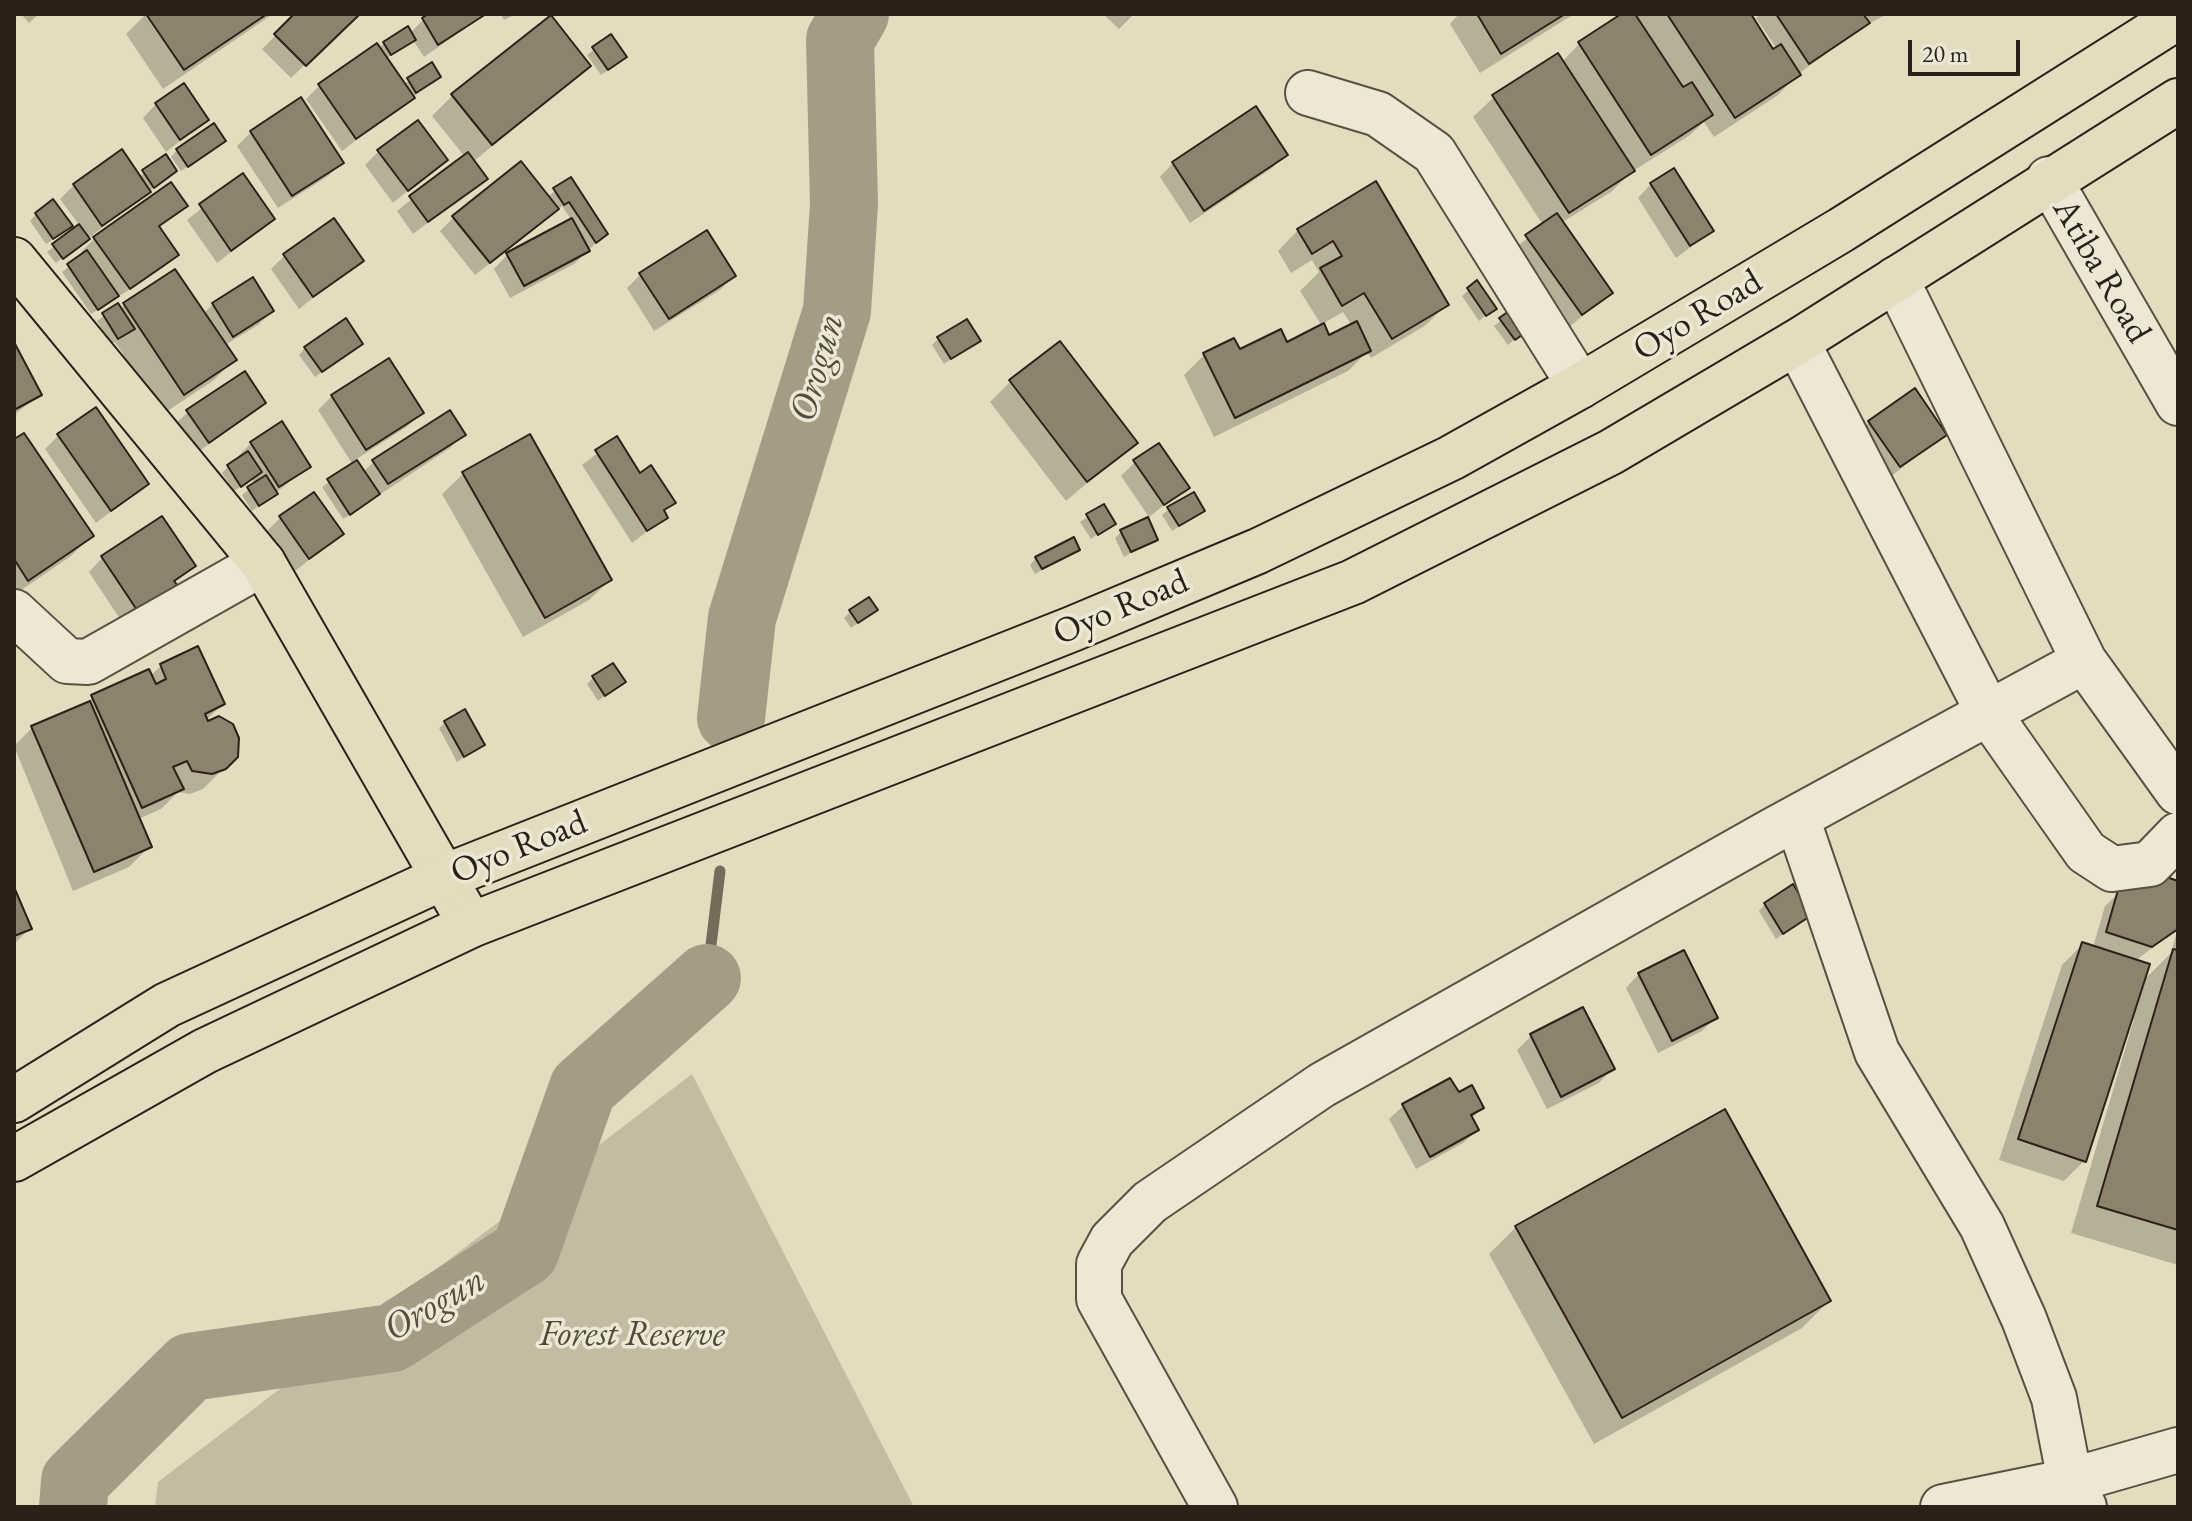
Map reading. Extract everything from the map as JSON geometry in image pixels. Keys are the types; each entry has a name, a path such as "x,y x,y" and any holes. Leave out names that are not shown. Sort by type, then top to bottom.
{"main road":[{"name":"Oyo Road","path":"17,1090 167,1005 444,877 1086,623 1258,551 1451,458 1580,386 1908,188 2178,17"},
{"name":"Oyo Road","path":"14,1159 205,1051 471,925 1353,582 1611,452 1797,342 2049,179 2178,101"},
{"path":"14,260 263,563 471,925"},
{"path":"1451,458 1477,518"}],"street":[{"path":"1308,93 1378,114 1434,153 1580,386"},
{"name":"Atiba Road","path":"2049,179 2178,403"},
{"path":"1896,279 2084,661 2178,792"},
{"path":"1797,342 1989,714 2086,852 2112,869 2150,864 2178,835"},
{"path":"14,612 67,661 88,662 263,563"},
{"path":"1215,1507 1099,1299 1099,1264 1112,1240 1150,1202 1322,1085 2084,661"},
{"path":"1797,818 1877,1052 1982,1226 2024,1319 2054,1398 2077,1494"},
{"path":"1943,1507 2077,1494 2178,1450"}],"green space":[{"name":"Forest Reserve","path":"692,1074 914,1507 155,1507 158,1482"}],"building":[{"path":"146,14 267,14 184,70"},
{"path":"294,14 360,14 306,66 274,34"},
{"path":"428,14 486,14 438,45 422,18"},
{"path":"1477,14 1565,14 1501,54"},
{"path":"1621,14 1635,14 1683,87 1692,82 1713,115 1651,155 1578,42"},
{"path":"1667,14 1751,14 1773,49 1781,44 1801,75 1735,118"},
{"path":"1776,14 1863,14 1870,23 1809,64"},
{"path":"551,15 591,66 492,145 451,94"},
{"path":"408,26 416,40 391,55 383,42"},
{"path":"611,34 627,57 608,70 592,47"},
{"path":"377,43 415,98 356,139 318,84"},
{"path":"1558,53 1635,171 1569,213 1492,95"},
{"path":"432,62 441,77 416,93 407,78"},
{"path":"184,83 209,120 180,140 155,103"},
{"path":"301,97 344,163 292,196 250,131"},
{"path":"1256,106 1288,155 1204,211 1172,162"},
{"path":"418,120 448,160 408,191 377,150"},
{"path":"214,123 226,141 188,167 176,149"},
{"path":"122,149 151,192 102,226 73,184"},
{"path":"468,152 488,179 428,222 409,196"},
{"path":"166,154 177,171 154,188 142,170"},
{"path":"521,161 559,209 490,263 452,216"},
{"path":"1674,168 1714,231 1690,246 1650,183"},
{"path":"243,173 275,219 231,251 199,204"},
{"path":"571,177 608,234 596,243 569,202 564,205 553,188"},
{"path":"1376,181 1449,305 1392,339 1364,293 1342,306 1320,268 1342,256 1333,241 1312,254 1297,229"},
{"path":"171,182 188,206 159,226 179,255 130,289 93,237"},
{"path":"53,199 73,226 53,239 35,213"},
{"path":"1557,213 1613,293 1582,315 1525,235"},
{"path":"334,218 364,261 313,297 283,254"},
{"path":"572,218 590,251 524,286 506,253"},
{"path":"79,224 90,239 63,259 52,244"},
{"path":"707,230 736,276 669,319 639,273"},
{"path":"87,250 119,296 98,310 67,264"},
{"path":"175,269 237,360 184,395 123,303"},
{"path":"253,277 274,311 233,337 212,303"},
{"path":"1477,280 1497,309 1486,316 1467,288"},
{"path":"118,303 135,329 118,339 102,313"},
{"path":"1509,311 1525,333 1515,340 1499,318"},
{"path":"346,318 363,344 322,372 304,347"},
{"path":"967,319 981,341 951,359 937,337"},
{"path":"1357,321 1371,351 1235,418 1203,353 1234,338 1240,349 1281,329 1287,342 1324,323 1329,335"},
{"path":"1060,341 1138,443 1087,482 1009,380"},
{"path":"14,342 42,395 14,410"},
{"path":"389,358 424,413 366,450 331,395"},
{"path":"245,371 266,403 209,443 186,410"},
{"path":"1915,388 1947,435 1900,467 1868,421"},
{"path":"96,407 149,484 111,511 57,434"},
{"path":"450,410 466,435 388,484 372,460"},
{"path":"282,421 311,467 279,487 250,442"},
{"path":"24,433 94,536 28,581 14,559 14,439"},
{"path":"530,434 612,580 545,618 462,472"},
{"path":"617,436 640,473 651,465 676,503 664,510 668,518 647,531 595,450"},
{"path":"1159,443 1190,488 1164,505 1133,460"},
{"path":"248,451 262,472 241,487 227,465"},
{"path":"357,460 380,494 350,515 327,479"},
{"path":"266,475 278,494 259,506 247,487"},
{"path":"314,492 344,534 309,559 279,516"},
{"path":"1194,492 1205,511 1179,526 1167,507"},
{"path":"1104,504 1116,524 1098,535 1086,514"},
{"path":"162,516 196,566 174,581 178,586 139,613 101,556"},
{"path":"1148,517 1158,540 1131,552 1120,530"},
{"path":"1074,537 1080,550 1042,569 1035,557"},
{"path":"869,597 878,610 858,623 849,610"},
{"path":"198,646 225,704 205,714 208,721 219,716 233,724 239,738 238,757 226,769 212,774 192,771 187,761 173,767 184,789 142,808 91,695 149,669 156,684 166,679 160,664"},
{"path":"613,663 626,682 605,696 592,676"},
{"path":"90,701 152,847 94,872 31,726"},
{"path":"465,709 485,745 464,757 444,721"},
{"path":"2149,871 2178,881 2178,929 2152,947 2106,932 2118,890"},
{"path":"1793,884 1812,915 1783,934 1764,903"},
{"path":"14,887 32,929 14,936"},
{"path":"2082,942 2150,964 2086,1162 2018,1139"},
{"path":"2173,949 2178,950 2178,1230 2097,1206"},
{"path":"1684,950 1718,1018 1672,1041 1638,973"},
{"path":"1583,1007 1615,1069 1561,1097 1530,1034"},
{"path":"1450,1078 1459,1092 1472,1085 1484,1108 1471,1115 1479,1130 1430,1157 1402,1104"},
{"path":"1725,1109 1831,1301 1622,1418 1515,1226"}],"waterway":[{"name":"Orogun","path":"731,718 742,618 837,311 844,204 840,40 855,14"},
{"path":"707,978 720,871"},
{"name":"Orogun","path":"73,1507 75,1481 190,1367 392,1338 525,1252 583,1088 707,978"}]}
